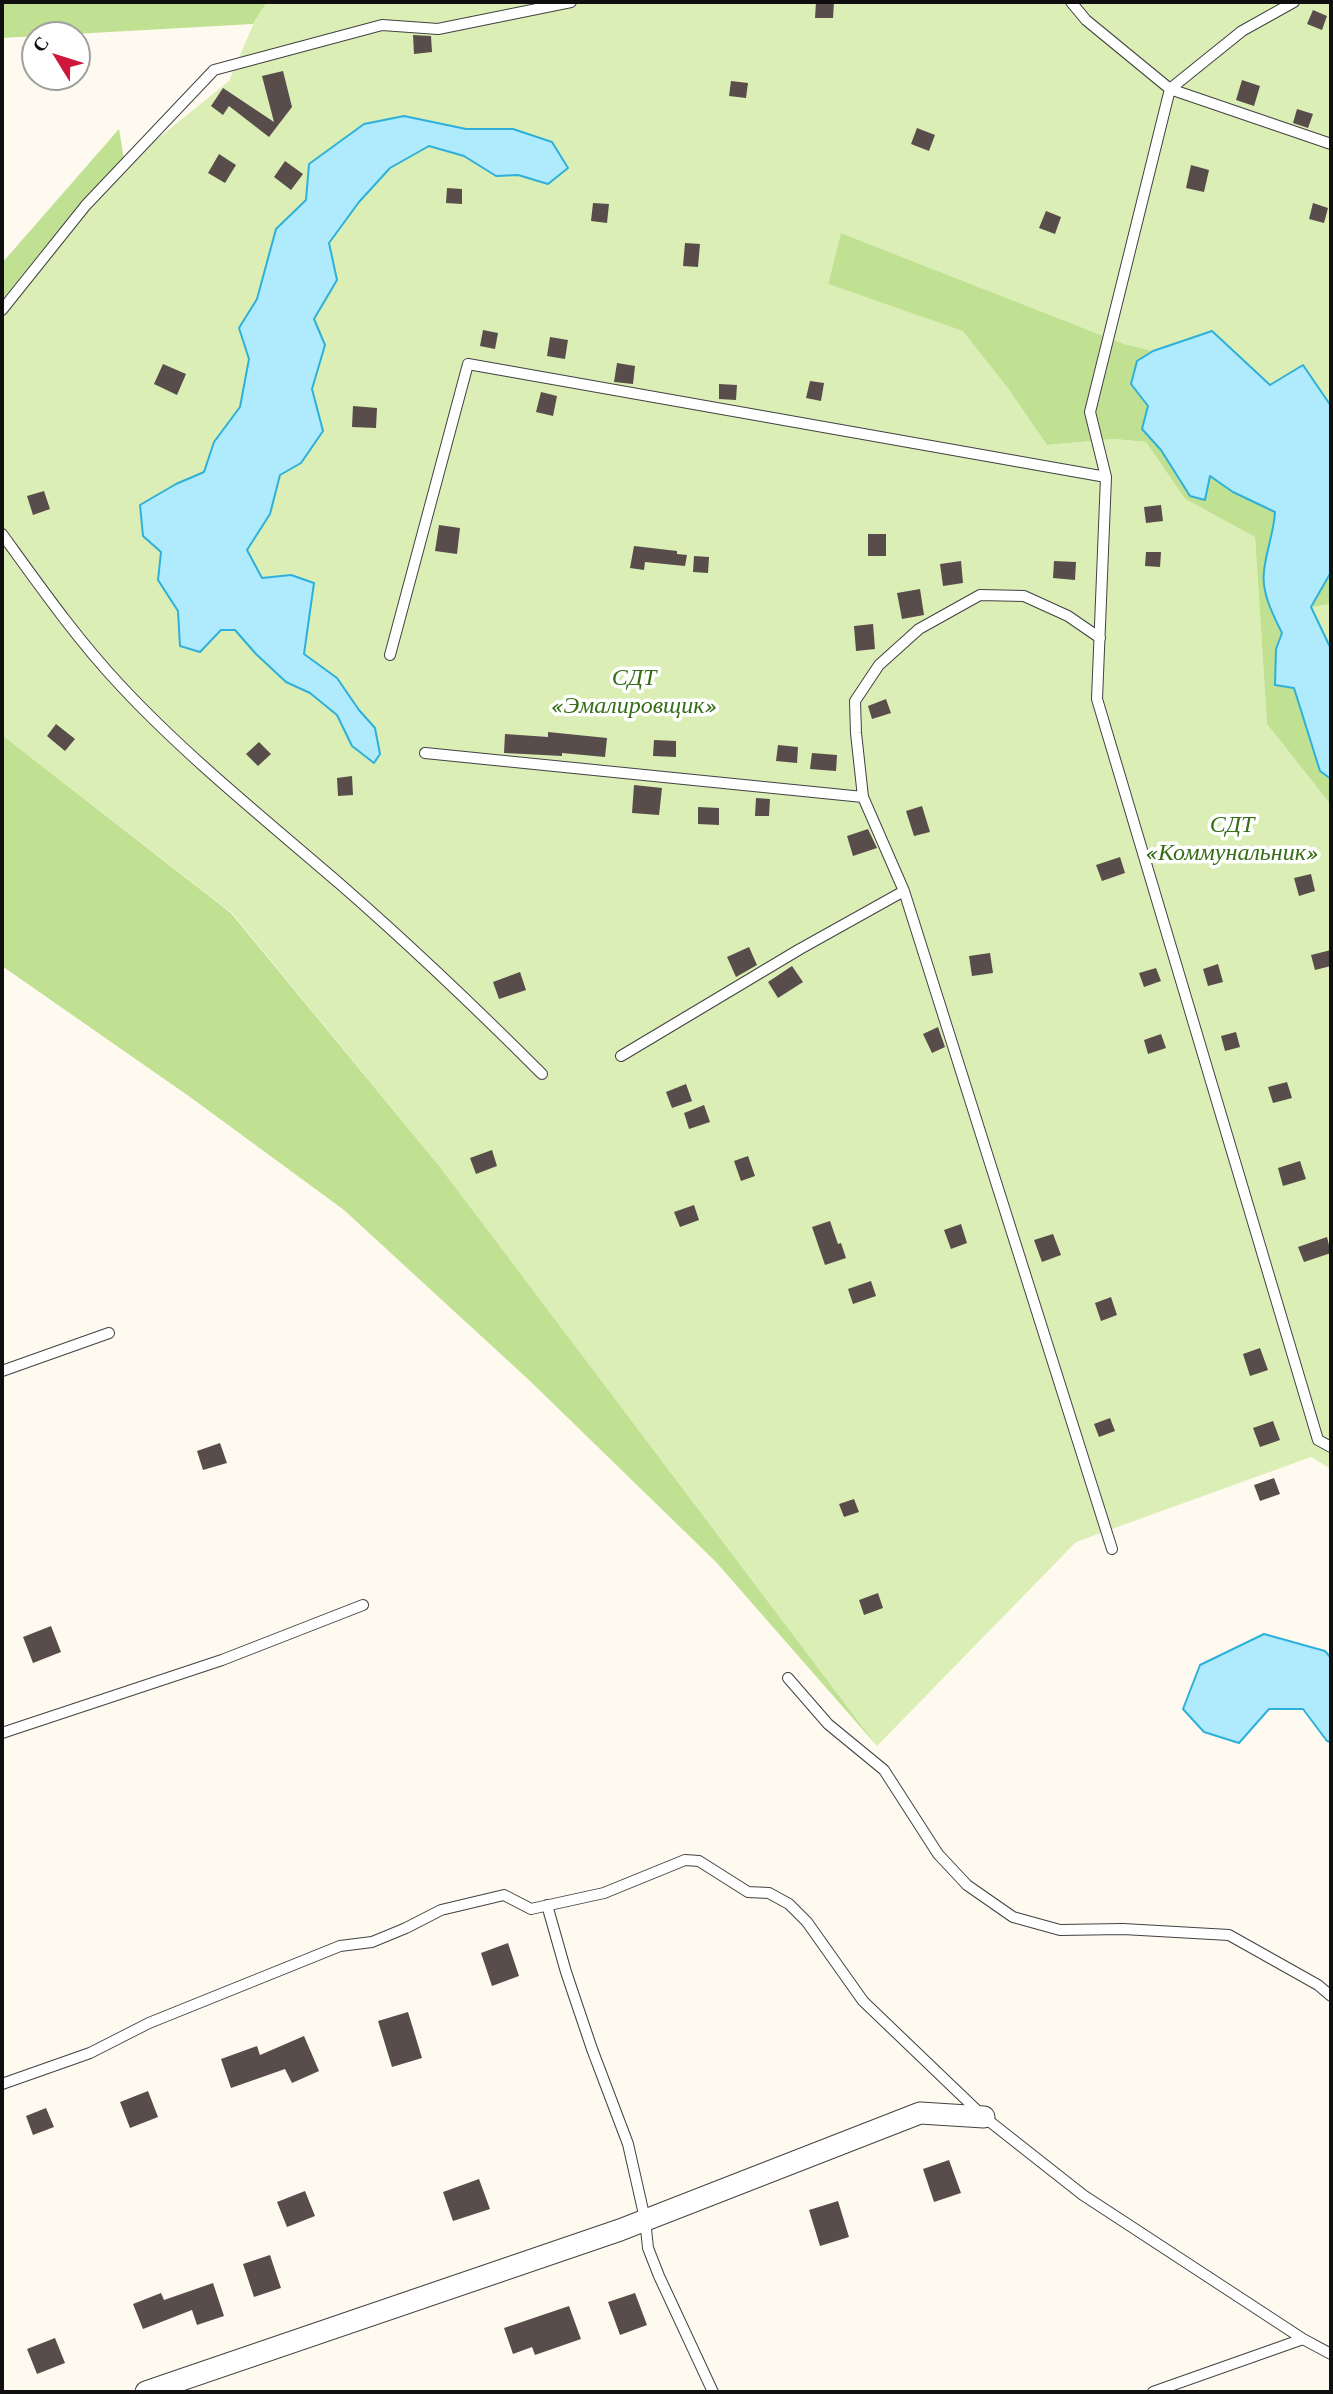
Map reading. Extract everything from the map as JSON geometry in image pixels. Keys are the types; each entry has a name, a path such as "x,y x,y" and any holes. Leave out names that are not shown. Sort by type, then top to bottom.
{"street":[{"path":"146,2392 620,2230 920,2113 984,2117"}],"lane":[{"path":"2,310 86,205 214,70 382,25 438,29 571,2"},
{"path":"1071,2 1086,20 1170,89 1331,144"},
{"path":"1294,2 1242,31 1170,89 1090,412 1106,477 1097,699 1318,1440 1331,1447"},
{"path":"390,655 468,364 1106,477"},
{"path":"2,534 61,615 120,685 218,779 343,887 488,1020 542,1074"},
{"path":"1100,638 1068,617 1024,596 980,595 919,629 878,665 855,701 863,797 904,891 1112,1549"},
{"path":"425,753 863,797"},
{"path":"621,1056 800,949 904,891"},
{"path":"2,1371 109,1334"},
{"path":"2,1734 222,1660 363,1605"},
{"path":"788,1678 828,1724 884,1770 939,1854 967,1885 1013,1917 1060,1930 1123,1929 1229,1936 1331,1996"},
{"path":"2,2084 90,2053 149,2022 340,1945 372,1942 441,1910 504,1895 531,1909 604,1894 685,1860 699,1861 748,1892 769,1893 789,1904 807,1922 863,2001 984,2117 1083,2195 1303,2339 1331,2354"},
{"path":"547,1905 592,2049 628,2144 645,2219 648,2248 713,2392"},
{"path":"1153,2392 1303,2339"}],"green space":[{"path":"2,2 267,2 253,24 91,33 91,21 21,21 21,37 2,38"},
{"name":"СДТ «Эмалировщик»","path":"267,2 1331,2 1331,406 1304,365 1271,386 1212,332 1153,351 1124,344 841,233 828,284 964,331 1047,445 1114,439 1146,442 1185,499 1255,537 1267,724 1331,805 1331,1469 1311,1457 1076,1542 877,1746 440,1167 232,913 2,735 2,319 125,165 229,81 253,25"},
{"path":"119,129 125,165 2,319 2,263"},
{"path":"841,233 1124,344 1153,351 1137,361 1131,384 1148,406 1142,429 1161,450 1233,492 1275,512 1265,563 1264,587 1268,603 1282,633 1276,650 1294,688 1320,771 1331,779 1331,805 1267,724 1255,537 1185,499 1146,442 1114,439 1047,445 1007,387 963,331 828,284"},
{"path":"1331,572 1331,604 1311,607"},
{"path":"1331,604 1331,649 1311,607"},
{"path":"2,735 231,913 440,1167 877,1746 716,1562 530,1381 344,1210 190,1097 2,966"}],"water":[{"path":"404,116 466,129 513,129 552,142 568,168 548,184 518,175 496,176 464,156 429,146 390,168 359,202 329,243 337,280 314,319 325,345 312,389 323,431 301,463 280,475 270,514 247,550 262,578 291,575 314,583 304,654 337,678 375,728 380,754 374,763 352,746 337,715 310,693 286,682 235,630 221,630 200,652 180,646 178,611 158,580 161,552 143,536 140,505 176,484 204,472 214,442 240,407 249,359 239,328 257,299 276,229 306,200 309,164 364,124"},
{"path":"1212,331 1270,385 1303,365 1331,406 1331,572 1311,607 1331,649 1331,779 1320,771 1294,688 1275,685 1276,649 1282,633 1268,603 1264,579 1275,512 1233,492 1210,476 1205,500 1190,496 1161,450 1142,429 1148,406 1131,384 1137,361 1153,351"},
{"path":"1264,1634 1325,1651 1331,1658 1331,1742 1327,1741 1303,1709 1269,1709 1239,1743 1204,1732 1183,1709 1200,1665"}],"building":[{"path":"816,2 834,2 833,18 815,18"},
{"path":"1313,10 1327,16 1322,30 1307,24"},
{"path":"413,35 431,36 432,52 414,54"},
{"path":"283,71 292,107 269,137 229,106 223,115 211,106 223,88 274,122 262,76"},
{"path":"1242,80 1260,86 1254,106 1236,100"},
{"path":"731,81 748,83 746,98 729,96"},
{"path":"1297,109 1313,114 1308,128 1293,123"},
{"path":"917,128 935,135 929,151 911,144"},
{"path":"219,154 236,165 225,183 208,173"},
{"path":"285,161 303,174 291,190 274,177"},
{"path":"1191,165 1209,170 1204,192 1186,188"},
{"path":"447,188 462,189 462,204 446,203"},
{"path":"593,203 609,204 607,223 591,221"},
{"path":"1313,203 1328,208 1324,223 1309,219"},
{"path":"1046,211 1061,217 1055,234 1039,228"},
{"path":"685,243 700,244 698,267 683,266"},
{"path":"483,330 498,333 495,349 480,346"},
{"path":"550,337 568,340 565,359 547,356"},
{"path":"617,363 635,366 633,384 614,382"},
{"path":"163,364 186,374 177,395 154,384"},
{"path":"810,381 824,383 821,401 806,398"},
{"path":"719,384 737,385 736,400 719,399"},
{"path":"541,392 557,396 553,416 536,412"},
{"path":"353,406 377,408 376,428 352,427"},
{"path":"44,491 50,509 33,515 27,496"},
{"path":"1161,505 1163,521 1146,523 1144,507"},
{"path":"439,525 460,528 457,554 435,551"},
{"path":"868,534 886,534 886,556 868,556"},
{"path":"634,546 677,551 677,554 687,555 685,566 645,562 644,570 630,568"},
{"path":"1146,552 1161,552 1160,567 1145,566"},
{"path":"694,556 709,557 708,573 693,572"},
{"path":"961,561 963,583 943,586 940,564"},
{"path":"1054,561 1076,562 1075,580 1053,578"},
{"path":"920,589 924,615 902,619 897,593"},
{"path":"873,624 875,649 856,651 854,626"},
{"path":"886,699 891,713 872,719 868,706"},
{"path":"56,724 75,739 65,751 47,736"},
{"path":"548,732 607,738 605,757 562,753 562,756 504,753 505,734 548,737"},
{"path":"654,740 676,741 676,757 653,756"},
{"path":"259,742 271,754 258,766 246,754"},
{"path":"778,745 798,747 797,763 776,761"},
{"path":"812,753 837,755 836,771 810,769"},
{"path":"352,776 353,795 338,796 337,778"},
{"path":"634,785 662,788 659,815 632,813"},
{"path":"756,798 770,799 769,816 755,816"},
{"path":"922,806 930,832 914,836 906,811"},
{"path":"698,807 719,808 719,825 698,824"},
{"path":"868,829 877,848 853,856 847,836"},
{"path":"1120,857 1125,873 1102,881 1096,865"},
{"path":"1311,874 1315,891 1299,896 1294,878"},
{"path":"749,947 757,965 736,977 727,957"},
{"path":"1331,950 1331,966 1315,970 1311,955"},
{"path":"990,953 993,973 972,976 969,956"},
{"path":"1218,964 1223,982 1208,986 1203,969"},
{"path":"792,966 803,982 778,998 768,982"},
{"path":"1156,968 1161,981 1144,987 1139,973"},
{"path":"520,972 526,990 499,999 493,982"},
{"path":"938,1027 945,1047 932,1053 923,1034"},
{"path":"1236,1032 1240,1047 1225,1051 1221,1036"},
{"path":"1161,1034 1166,1048 1148,1054 1144,1040"},
{"path":"1287,1082 1292,1098 1273,1103 1268,1087"},
{"path":"686,1084 692,1101 672,1108 666,1092"},
{"path":"704,1105 710,1122 689,1129 684,1113"},
{"path":"492,1150 497,1166 476,1174 470,1158"},
{"path":"748,1156 755,1176 741,1181 734,1161"},
{"path":"1300,1161 1306,1179 1283,1186 1278,1168"},
{"path":"694,1205 699,1220 680,1227 674,1212"},
{"path":"830,1221 846,1258 825,1265 812,1227"},
{"path":"961,1224 967,1243 951,1249 944,1230"},
{"path":"1053,1234 1061,1255 1042,1262 1034,1240"},
{"path":"1327,1237 1331,1253 1304,1262 1298,1247"},
{"path":"871,1281 876,1296 853,1304 848,1289"},
{"path":"1111,1297 1117,1315 1101,1321 1095,1303"},
{"path":"1260,1348 1268,1370 1250,1376 1243,1354"},
{"path":"1110,1418 1115,1431 1099,1437 1094,1424"},
{"path":"1273,1421 1280,1440 1260,1447 1253,1428"},
{"path":"220,1443 227,1463 203,1470 197,1451"},
{"path":"1274,1478 1280,1494 1260,1501 1254,1485"},
{"path":"854,1499 859,1512 844,1517 839,1504"},
{"path":"878,1593 883,1608 864,1615 859,1600"},
{"path":"51,1626 61,1652 33,1663 23,1637"},
{"path":"508,1943 519,1976 492,1986 481,1953"},
{"path":"408,2012 422,2058 392,2067 378,2021"},
{"path":"304,2036 319,2071 292,2083 285,2069 231,2088 221,2059 257,2046 260,2055"},
{"path":"148,2091 158,2117 130,2128 120,2102"},
{"path":"46,2108 54,2127 33,2135 26,2116"},
{"path":"949,2160 961,2193 934,2202 923,2169"},
{"path":"479,2179 490,2209 453,2221 443,2192"},
{"path":"305,2191 315,2216 287,2227 277,2202"},
{"path":"838,2201 849,2237 820,2246 809,2210"},
{"path":"270,2255 281,2288 254,2297 243,2264"},
{"path":"213,2283 224,2316 197,2325 192,2310 143,2329 133,2304 161,2293 164,2300"},
{"path":"635,2293 647,2325 620,2335 608,2302"},
{"path":"569,2306 581,2339 535,2355 532,2347 513,2354 504,2328"},
{"path":"55,2338 65,2363 37,2374 27,2349"}],"park label":[{"name":"СДТ «Коммунальник»","path":"1232,839"}]}
